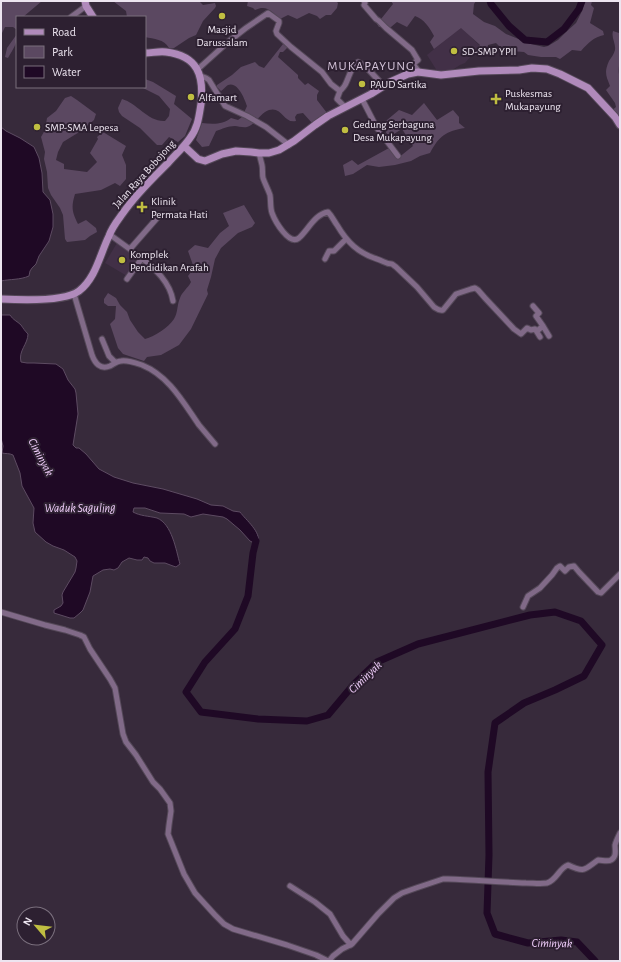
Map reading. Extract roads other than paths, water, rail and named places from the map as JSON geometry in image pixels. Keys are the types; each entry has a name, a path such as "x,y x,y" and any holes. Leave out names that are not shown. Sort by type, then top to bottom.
{"street":[{"path":"364,1 364,5 376,19 412,50 418,60 413,64 420,73"},
{"path":"72,16 86,3 92,16"},
{"path":"199,73 228,42 268,12 279,21 276,31 277,34 322,72 331,84 340,91"},
{"path":"146,52 166,52 181,55 190,61 199,73 209,80 225,106 266,127 289,145"},
{"path":"345,107 337,99 356,63 358,62 365,66 384,86"},
{"path":"184,146 202,161 236,151 259,154 279,150 289,145 328,116 362,99 390,82 413,73 441,75 479,71 519,70 532,68 546,69 560,74 588,88 615,117 620,125"},
{"name":"Jalan Raya Bobojong","path":"74,294 85,286 90,279 109,234 127,207 184,146 195,130 198,123 201,101 199,73"},
{"path":"362,99 377,128 398,156"},
{"path":"259,154 263,178 269,192 274,218 281,230 292,239 298,238 320,216 327,212 330,213 346,239 358,250 388,264 392,264 417,287 438,310 443,310 456,294 475,288 514,329 521,334 527,328 531,330 535,329 540,337"},
{"path":"130,249 158,216"},
{"path":"109,234 142,258 160,275 171,292 173,301"},
{"path":"325,259 329,251 334,251 346,239"},
{"path":"127,279 142,258"},
{"path":"1,300 52,298 74,294 90,349 94,361 98,366 105,368 115,362 128,361 153,371 166,381 184,402 200,426 215,444"},
{"path":"533,306 539,313 536,316 549,336"},
{"path":"537,331 543,326"},
{"path":"102,339 109,356 115,362"},
{"path":"523,607 528,596 540,588 560,566 565,571 569,566 574,566 578,572 601,594 620,574"},
{"path":"1,612 65,630 84,637 90,649 110,679 117,695 124,739 153,782 170,803 171,811 168,834 184,874 191,888 199,898 224,924 229,927 287,945 316,955 328,961 342,949 351,945 378,914 394,898 402,894 443,879 507,883 546,883 554,879 561,870 568,865 573,868 585,870 598,860 612,860 620,833"},
{"path":"290,886 315,902 330,914 343,936 351,945"}],"water":[{"path":"1,127 34,147 39,158 42,173 43,192 50,200 53,214 53,227 49,241 39,256 36,264 30,271 29,276 1,281"},
{"name":"Waduk Saguling","path":"1,315 10,315 28,334 28,338 20,358 21,362 56,364 63,369 76,393 78,414 73,445 86,454 99,469 114,477 133,483 163,489 197,499 211,505 223,506 233,511 240,512 255,530 258,542 254,543 250,541 240,530 223,517 203,514 191,517 184,514 160,513 145,508 134,508 133,512 157,518 162,521 173,538 180,564 176,567 165,563 154,563 148,558 144,557 142,560 129,558 122,562 118,568 114,570 103,570 93,576 90,592 83,610 74,618 54,613 54,610 63,603 63,592 75,572 77,561 75,557 46,542 35,532 33,523 34,508 22,486 20,473 13,455 2,453"}],"waterway":[{"path":"490,1 509,26 525,40 547,42 564,29 579,9 582,1"},
{"name":"Ciminyak","path":"253,536 256,541 253,553 248,596 235,629 205,662 186,692 201,712 258,719 307,721 328,715 354,684 377,662 418,644 530,615 555,612 581,621 602,645 584,676 524,703 495,723 488,772 489,855 487,913 495,934 528,943 561,940 577,942 595,961"}],"place":[{"name":"Masjid Darussalam","path":"222,16"},
{"name":"SD-SMP YPII","path":"454,51"},
{"name":"PAUD Sartika","path":"362,84"},
{"name":"Alfamart","path":"191,97"},
{"name":"Puskesmas Mukapayung","path":"496,99"},
{"name":"SMP-SMA Lepesa","path":"37,127"},
{"name":"Gedung Serbaguna Desa Mukapayung","path":"345,130"},
{"name":"Klinik Permata Hati","path":"142,207"},
{"name":"Komplek Pendidikan Arafah","path":"122,260"}],"district":[{"name":"MUKAPAYUNG","path":"371,66"}]}
